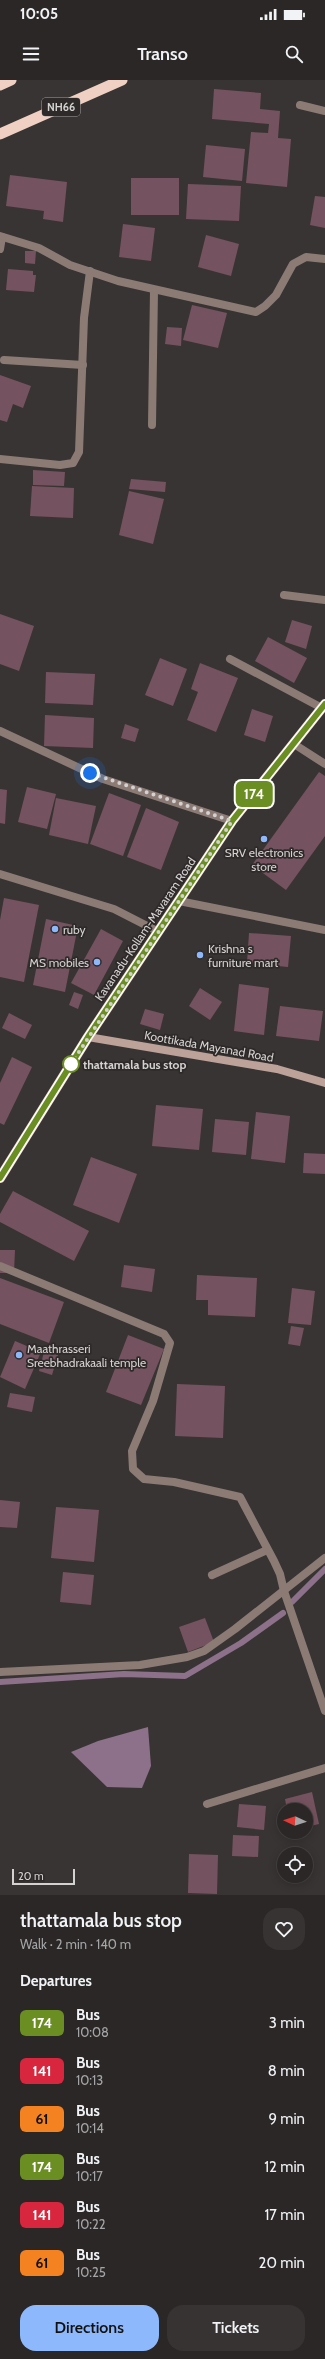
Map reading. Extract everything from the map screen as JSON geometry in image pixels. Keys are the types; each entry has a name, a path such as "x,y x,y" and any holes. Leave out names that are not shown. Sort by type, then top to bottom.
{"highway":[{"path":"0,85 11,80"},
{"name":"NH66","path":"0,134 122,80"}],"main road":[{"name":"Kavanadu-Kollam-Mavaram Road","path":"0,1178 88,1037 232,821 323,706"},
{"name":"Koottikada Mayanad Road","path":"88,1037 277,1069 325,1083"}],"street":[{"path":"300,105 325,111"},
{"path":"0,249 1,236 39,248 70,264 118,281 256,312 265,306 276,294 293,264 306,257 325,259"},
{"path":"0,459 60,465 72,463 79,452 84,318 90,271"},
{"path":"152,425 154,290"},
{"path":"4,360 83,365"},
{"path":"284,595 325,600"},
{"path":"230,659 323,706"},
{"path":"0,731 103,779 232,821"},
{"path":"294,744 325,764"},
{"path":"0,874 114,909 159,932"},
{"path":"179,901 325,930"},
{"path":"0,1266 164,1334 170,1343 153,1401 132,1451 132,1470 144,1479 174,1482 240,1497 280,1574 284,1591 325,1711"},
{"path":"212,1575 267,1550"},
{"path":"0,1672 140,1665 187,1657 204,1651 325,1558"},
{"path":"208,1804 325,1768"}],"shaded area":[{"path":"148,1727 151,1766 142,1788 107,1787 71,1752 98,1741"}],"building":[{"path":"214,89 261,93 260,109 280,111 278,138 291,139 287,187 246,183 251,132 268,133 269,124 212,119"},
{"path":"206,145 245,149 242,181 203,177"},
{"path":"10,175 67,182 63,222 43,219 44,211 6,206"},
{"path":"131,178 179,178 179,215 131,215"},
{"path":"188,184 241,186 239,221 186,219"},
{"path":"315,196 325,197 325,228 310,225"},
{"path":"123,224 155,228 151,261 119,257"},
{"path":"206,235 239,244 231,276 198,267"},
{"path":"25,251 36,251 35,264 25,263"},
{"path":"8,269 33,271 33,275 36,275 34,292 6,290"},
{"path":"192,305 227,313 218,348 183,340"},
{"path":"167,327 182,328 181,346 165,344"},
{"path":"0,375 31,386 23,408 13,404 7,422 0,420"},
{"path":"33,470 65,472 64,486 33,485"},
{"path":"131,479 166,482 165,492 129,489"},
{"path":"32,486 74,488 73,518 30,516"},
{"path":"129,491 164,499 153,544 119,535"},
{"path":"0,614 34,626 19,671 0,664"},
{"path":"292,620 312,626 306,649 285,642"},
{"path":"268,637 307,658 294,683 255,661"},
{"path":"160,658 187,669 173,706 145,695"},
{"path":"200,663 238,678 216,732 187,720 198,692 191,689"},
{"path":"46,672 95,674 93,705 45,703"},
{"path":"252,709 273,716 265,742 244,735"},
{"path":"45,715 94,718 93,748 44,746"},
{"path":"125,724 139,729 135,742 121,738"},
{"path":"319,772 325,776 325,836 286,890 252,865"},
{"path":"27,787 56,794 47,829 18,822"},
{"path":"0,789 7,790 5,824 0,823"},
{"path":"109,793 141,805 123,856 90,844"},
{"path":"56,798 96,806 88,844 49,835"},
{"path":"146,808 179,822 161,870 127,857"},
{"path":"4,898 39,905 24,982 0,977 0,920"},
{"path":"46,919 78,926 65,992 33,985"},
{"name":"MS mobiles","path":"101,929 123,941 94,995 71,983"},
{"path":"249,933 291,936 288,967 247,963"},
{"path":"239,984 269,988 264,1035 234,1031"},
{"path":"200,988 222,1002 210,1020 189,1006"},
{"path":"74,992 83,995 78,1009 69,1005"},
{"path":"280,1006 323,1011 319,1041 276,1036"},
{"path":"145,1009 164,1014 160,1030 140,1024"},
{"path":"9,1013 32,1025 25,1039 2,1028"},
{"path":"12,1057 32,1067 4,1125 0,1123 0,1083"},
{"path":"156,1105 203,1109 199,1150 152,1146"},
{"path":"256,1112 290,1116 285,1163 251,1159"},
{"path":"215,1119 249,1122 246,1155 212,1152"},
{"path":"304,1153 325,1154 325,1174 303,1173"},
{"path":"91,1157 137,1174 119,1223 73,1205"},
{"path":"13,1191 89,1231 74,1261 0,1222 0,1214"},
{"path":"0,1250 15,1250 14,1273 0,1273"},
{"path":"124,1265 155,1269 152,1292 121,1287"},
{"path":"197,1275 257,1278 255,1317 208,1315 208,1300 196,1300"},
{"path":"0,1278 64,1302 49,1343 0,1324"},
{"path":"292,1288 315,1291 311,1325 288,1323"},
{"path":"291,1326 304,1328 300,1346 288,1344"},
{"path":"128,1335 164,1349 141,1405 106,1392"},
{"path":"15,1341 41,1352 25,1389 0,1377"},
{"path":"44,1352 58,1355 52,1375 39,1371"},
{"path":"177,1384 225,1386 223,1438 175,1436"},
{"path":"10,1393 35,1397 32,1412 7,1407"},
{"path":"0,1500 20,1502 17,1528 0,1527"},
{"path":"56,1507 99,1510 94,1562 51,1558"},
{"path":"63,1572 94,1575 91,1605 60,1602"},
{"path":"205,1618 214,1642 188,1652 179,1627"},
{"path":"312,1792 319,1824 313,1825 313,1803 286,1803 285,1799"},
{"path":"239,1804 266,1806 264,1830 237,1827"},
{"path":"233,1835 259,1836 258,1857 232,1856"},
{"path":"189,1854 218,1855 217,1894 188,1893"}],"waterway":[{"path":"292,1602 325,1569"},
{"path":"0,1682 124,1674 185,1676 241,1643 283,1613"}],"bus line":[{"name":"174","path":"0,1178 88,1037 232,821 325,704"}],"place":[{"name":"SRV electronics store","path":"264,839"},
{"name":"ruby","path":"55,929"},
{"name":"Krishna s furniture mart","path":"200,955"},
{"name":"MS mobiles","path":"97,962"},
{"name":"thattamala bus stop","path":"71,1064"},
{"name":"Maathrasseri Sreebhadrakaali temple","path":"19,1355"}],"route":[{"path":"71,1064 232,821 103,779 90,773"}]}
